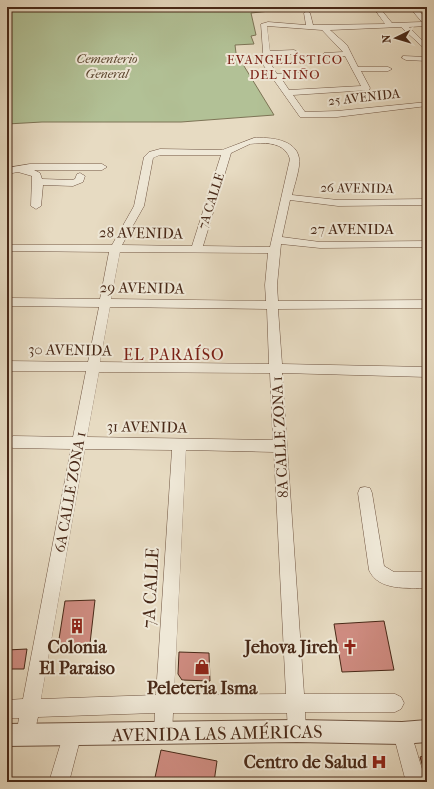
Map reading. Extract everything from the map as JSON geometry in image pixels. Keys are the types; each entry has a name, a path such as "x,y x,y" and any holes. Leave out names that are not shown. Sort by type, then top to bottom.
{"street":[{"path":"376,7 390,26"},
{"path":"412,7 427,24"},
{"path":"307,13 310,28"},
{"path":"324,28 342,44 366,88 286,93 274,76 266,60 265,24 310,28 427,24"},
{"path":"403,25 427,49"},
{"path":"267,53 294,52"},
{"path":"327,55 348,54"},
{"path":"406,58 427,59"},
{"path":"357,69 388,68"},
{"path":"274,76 314,74"},
{"name":"25 AVENIDA","path":"286,93 303,115 337,114 427,104"},
{"name":"8A CALLE ZONA 1","path":"227,152 246,143 261,141 278,143 289,148 295,159 276,245 271,285 297,731"},
{"name":"6A CALLE ZONA 1","path":"16,736 30,707 115,249 139,206 149,157 152,154 227,152"},
{"name":"7A CALLE","path":"196,250 227,152"},
{"path":"7,171 38,167 102,167"},
{"path":"18,170 34,172 37,175 38,182 36,206"},
{"path":"38,182 73,183 80,180 80,176"},
{"name":"26 AVENIDA","path":"286,197 338,203 427,202"},
{"name":"27 AVENIDA","path":"276,245 427,244"},
{"name":"28 AVENIDA","path":"7,248 196,250 276,245"},
{"name":"29 AVENIDA","path":"12,302 272,305"},
{"path":"272,305 427,304"},
{"name":"30 AVENIDA","path":"7,366 427,372"},
{"name":"31 AVENIDA","path":"13,442 281,446"},
{"name":"7A CALLE","path":"163,734 179,445"},
{"path":"365,493 377,570 388,578 395,580 427,580"},
{"path":"7,709 30,707 165,704 395,703"},
{"name":"AVENIDA LAS AMÉRICAS","path":"16,736 297,731 402,733 427,731"},
{"path":"402,733 416,782"},
{"path":"59,782 72,736"}],"green space":[{"name":"Cementerio General","path":"7,7 299,8 251,13 256,35 251,36 254,44 235,45 236,53 274,115 181,122 42,122 7,124"}],"building":[{"name":"Colonia El Paraiso","path":"95,600 89,652 57,652 65,601"},
{"path":"384,621 394,670 342,672 334,624"},
{"path":"27,649 24,669 7,669 7,650"},
{"path":"179,652 209,653 210,681 182,680 178,674"},
{"path":"161,750 217,761 214,782 154,782"},
{"path":"427,755 427,780 420,757"}],"place":[{"name":"Colonia El Paraiso","path":"77,626"},
{"name":"Jehova Jireh","path":"350,647"},
{"name":"Peleteria Isma","path":"202,667"},
{"name":"Centro de Salud","path":"379,762"}],"district":[{"name":"EVANGELÍSTICO DEL NIÑO","path":"285,66"},
{"name":"EL PARAÍSO","path":"174,354"}]}
